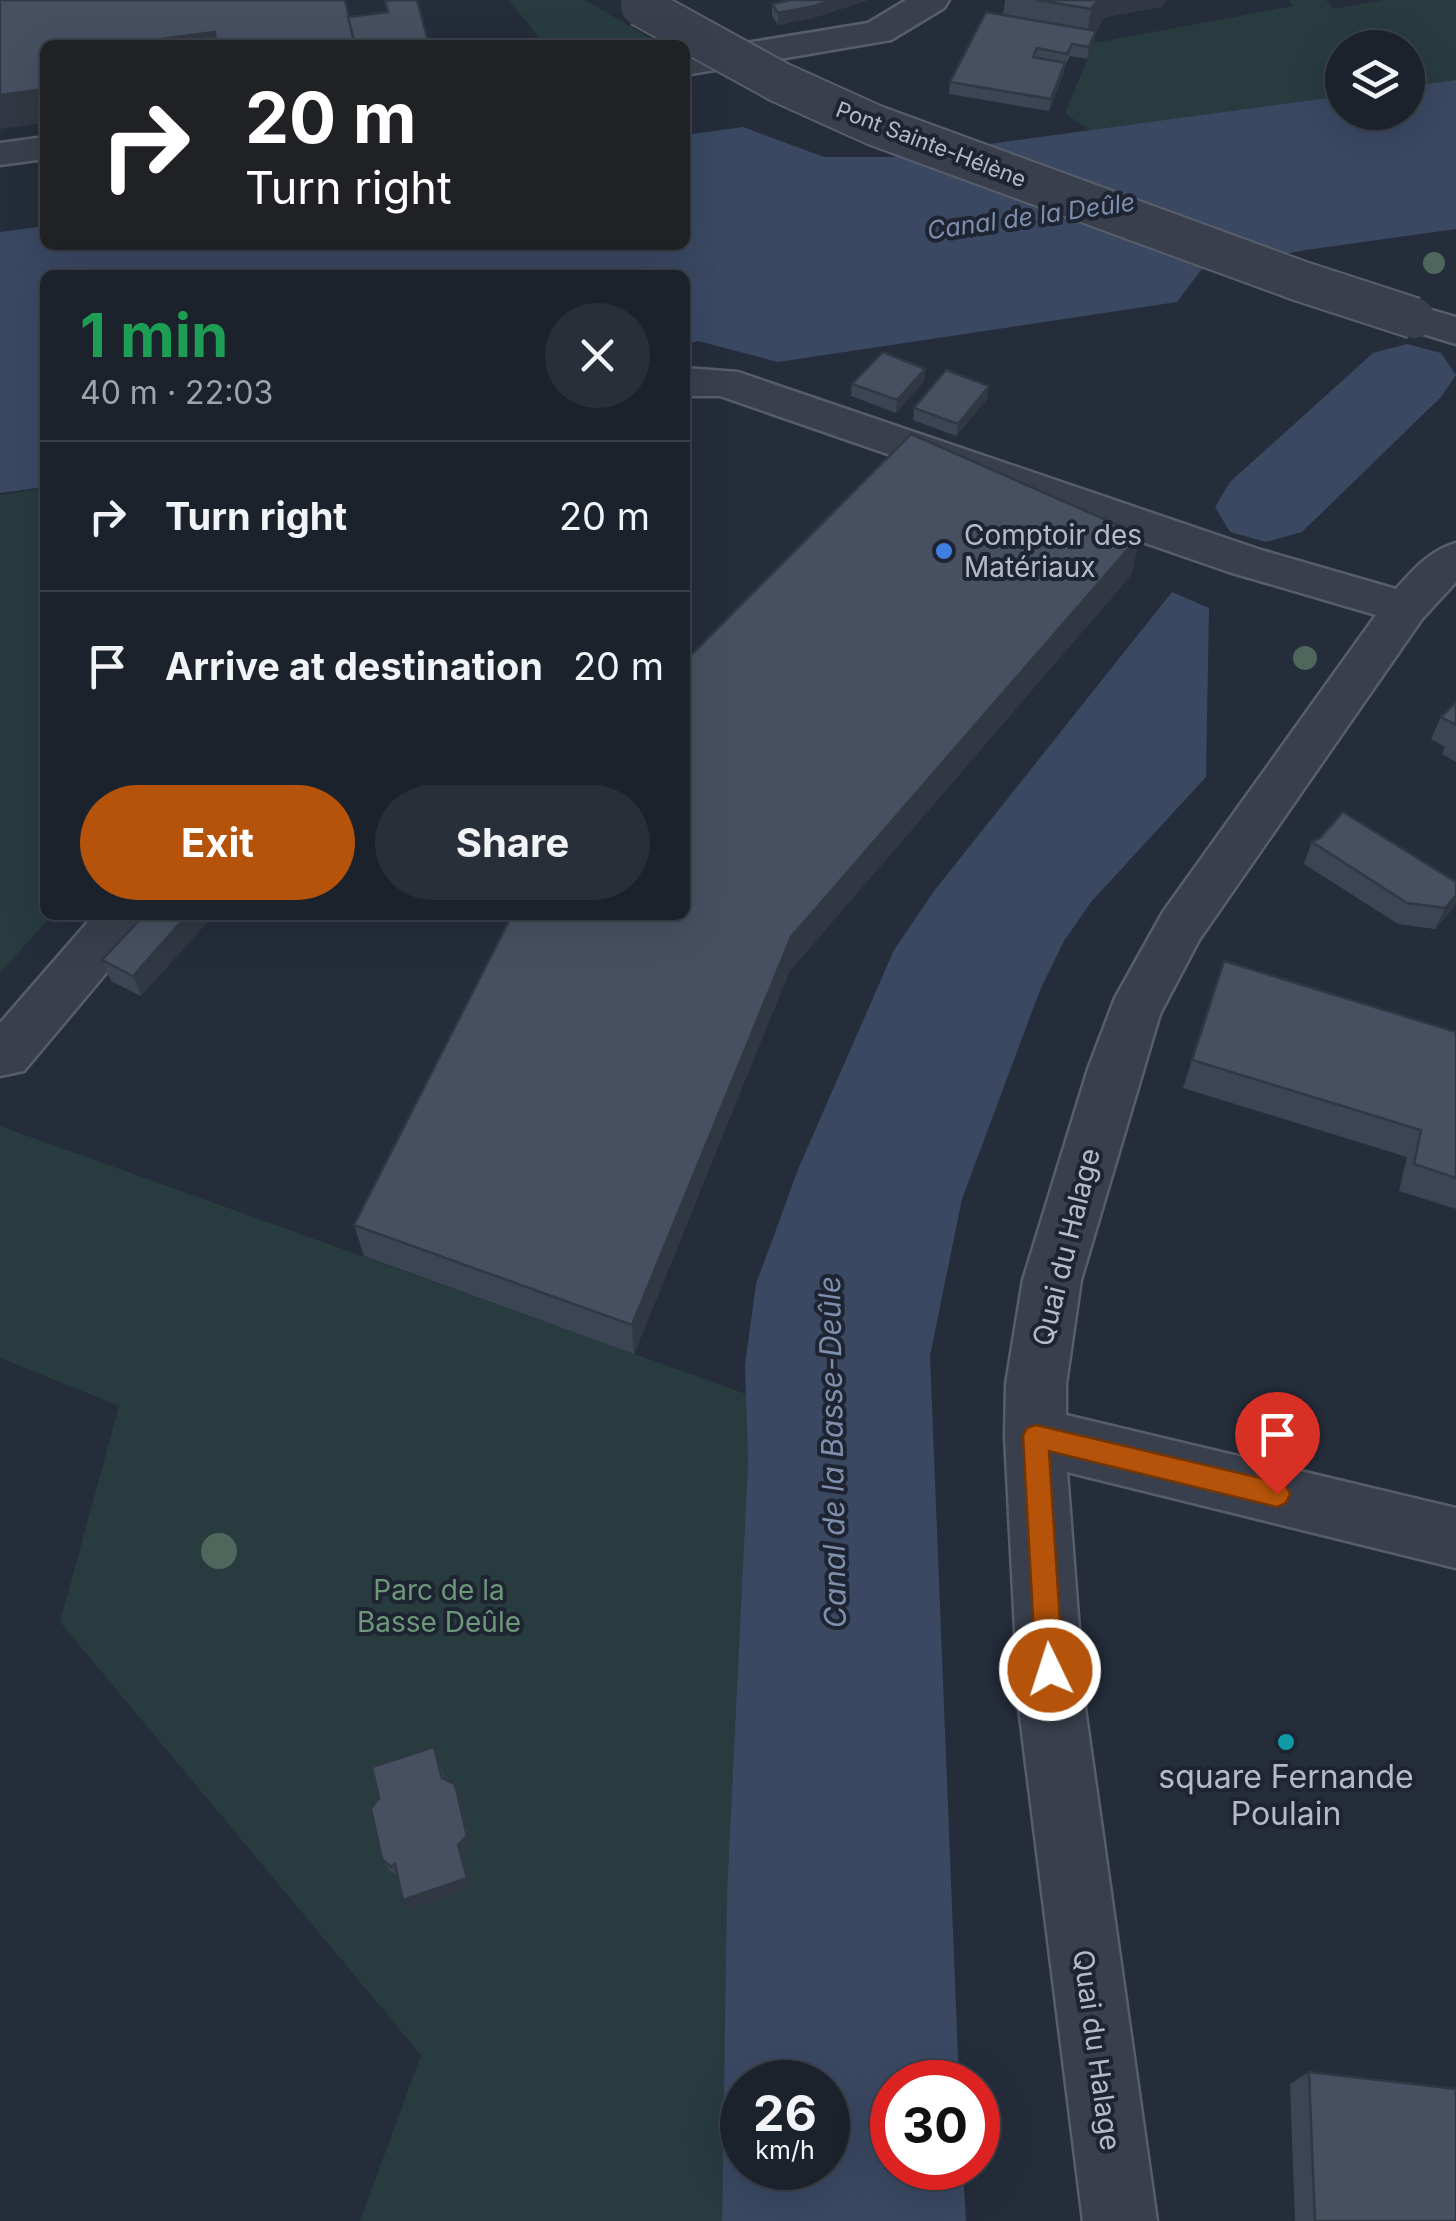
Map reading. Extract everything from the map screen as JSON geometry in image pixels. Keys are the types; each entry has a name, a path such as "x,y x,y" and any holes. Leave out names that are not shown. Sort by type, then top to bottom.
{"street":[{"path":"690,63 878,32 931,0"},
{"name":"Pont Sainte-Hélène","path":"636,3 766,75 874,125 1300,281 1456,331"},
{"path":"0,154 40,149"},
{"path":"690,382 723,382 1294,577 1406,608"},
{"name":"Quai du Halage","path":"1120,2221 1052,1708 1036,1436 1038,1355 1052,1280 1134,1012 1180,926 1406,608 1456,558"},
{"path":"5,1054 121,920"},
{"path":"1036,1436 1456,1538"}],"green space":[{"path":"509,0 585,0 653,40 541,40"},
{"path":"1289,0 1326,0 1334,9 1383,0 1456,0 1456,80 1425,84 1425,30 1325,30 1325,98 1090,131 1065,113 1094,43 1293,6"},
{"path":"40,489 40,920 48,920 0,973 0,495"},
{"name":"Parc de la Basse Deûle","path":"0,1126 746,1394 748,1462 727,1892 724,2060 720,2060 722,2221 360,2221 421,2055 60,1622 119,1406 0,1358"}],"water":[{"name":"Canal de la Deûle","path":"1456,80 1456,229 1306,250 1201,270 1177,302 778,362 698,341 690,343 690,270 40,270 40,488 0,493 0,232 40,227 40,250 690,250 690,134 743,127 824,157 893,157 1325,98 1325,130 1425,130 1425,84"},
{"name":"Canal de la Basse-Deûle","path":"1172,592 1209,608 1206,777 1091,902 1064,941 1040,990 962,1199 930,1356 958,2060 870,2060 870,2190 964,2190 966,2221 722,2221 722,2190 850,2190 850,2060 724,2060 727,1892 748,1462 745,1365 756,1284 799,1167 894,950 934,891"}],"building":[{"path":"0,0 345,0 354,40 216,40 215,32 154,40 40,40 40,90 0,95"},
{"path":"417,0 428,40 354,40 348,17 388,12 385,1"},
{"path":"832,0 778,13 772,4"},
{"path":"1037,0 1098,0 1091,9"},
{"path":"986,12 1096,31 1089,47 1072,44 1067,54 1037,48 1033,57 1065,63 1051,99 950,82"},
{"path":"883,352 925,369 897,400 852,384"},
{"path":"946,370 989,386 958,424 914,408"},
{"path":"911,434 1140,535 791,937 632,1325 354,1225 509,920 690,920 690,656"},
{"path":"1456,702 1456,725 1441,717"},
{"path":"1343,812 1456,882 1456,895 1445,908 1407,903 1312,842"},
{"path":"139,920 183,920 133,976 102,960"},
{"path":"1224,961 1456,1032 1456,1178 1414,1164 1421,1130 1192,1060"},
{"path":"434,1747 442,1778 455,1784 467,1836 458,1845 467,1878 403,1900 395,1864 391,1867 382,1859 371,1809 379,1798 372,1767"},
{"path":"1309,2072 1456,2089 1456,2221 1315,2221"}],"waterway":[{"path":"1266,507 1407,375"}],"place":[{"name":"Comptoir des Matériaux","path":"944,551"},
{"name":"square Fernande Poulain","path":"1286,1742"}],"route":[{"path":"1050,1670 1036,1436 1277,1494"}]}
